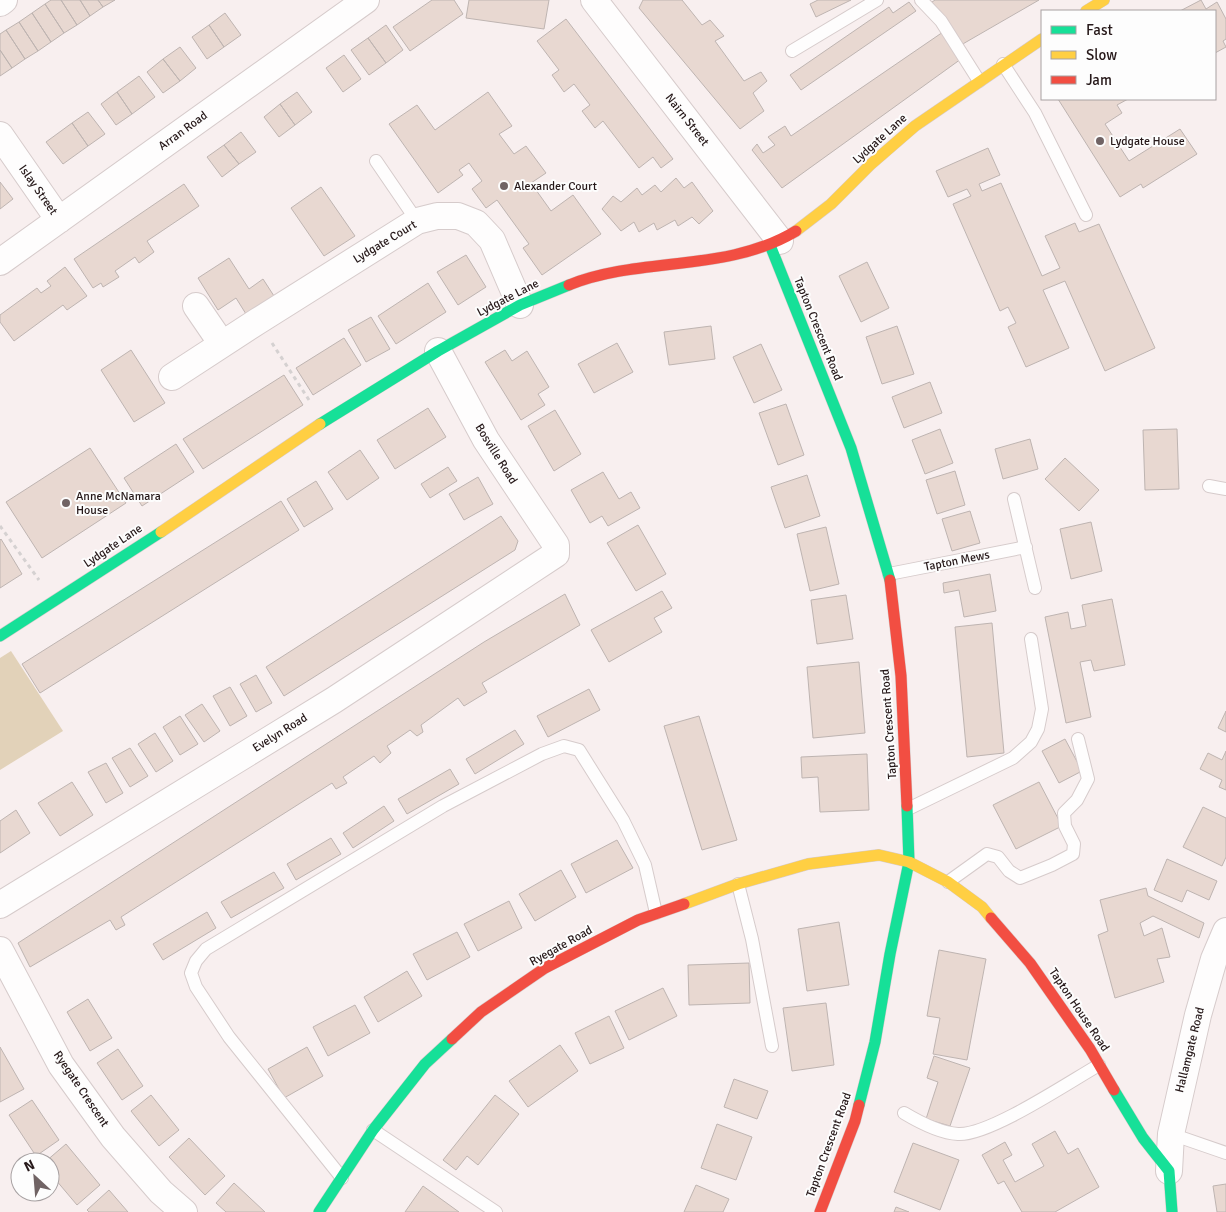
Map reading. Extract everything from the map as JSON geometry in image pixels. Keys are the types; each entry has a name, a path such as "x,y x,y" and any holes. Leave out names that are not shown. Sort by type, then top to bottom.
{"street":[{"path":"0,3 4,0"},
{"name":"Arran Road","path":"0,262 366,0"},
{"name":"Nairn Street","path":"594,0 775,243"},
{"path":"1088,10 1104,0"},
{"name":"Lydgate Lane","path":"0,636 107,568 323,422 438,351 520,305 579,281 610,273 730,256 775,243 800,229 832,204 870,165 915,126 1041,40"},
{"name":"Islay Street","path":"0,135 59,220"},
{"name":"Lydgate Court","path":"172,377 417,221 437,216 458,216 476,223 492,240 520,305"},
{"name":"Tapton Crescent Road","path":"775,243 851,448 889,574 901,676 908,808 909,862 890,954 876,1042 855,1121 820,1212"},
{"path":"196,306 222,344"},
{"name":"Bosville Road","path":"438,351 486,440 556,545 556,554"},
{"name":"Evelyn Road","path":"0,905 334,700 556,554"},
{"name":"Ryegate Road","path":"319,1212 373,1130 425,1064 481,1012 544,968 638,920 738,884 808,864 870,856 879,855 909,862"},
{"name":"Tapton House Road","path":"909,862 948,882 982,907 1030,963 1099,1065 1143,1138 1169,1171"},
{"name":"Hallamgate Road","path":"1169,1171 1170,1134 1198,1015 1214,959 1226,931"},
{"name":"Ryegate Crescent","path":"0,950 61,1065 113,1137 161,1192 184,1212"},
{"path":"1169,1171 1172,1212"}],"lane":[{"path":"792,51 877,0"},
{"path":"921,0 941,21 979,81"},
{"path":"1003,64 1035,113 1086,215"},
{"path":"376,161 417,221"},
{"path":"1209,486 1226,489"},
{"path":"1014,499 1035,588"},
{"name":"Tapton Mews","path":"889,574 1026,547"},
{"path":"908,808 1013,758 1031,742 1038,729 1042,708 1032,639"},
{"path":"948,882 987,854 998,857 1009,871 1020,878 1052,866 1073,854 1074,844 1065,826 1064,813 1077,800 1088,779 1078,739"},
{"path":"342,1178 229,1036 196,987 191,973 196,960 206,949 443,806 542,754 564,746 579,750 623,820 645,865 656,914"},
{"path":"738,884 752,939 772,1046"},
{"path":"904,1113 925,1125 957,1134 981,1130 1002,1121 1099,1065"},
{"path":"373,1130 496,1212"},
{"path":"1170,1134 1226,1153"}],"path":[{"path":"258,321 323,422"},
{"path":"0,526 54,601"}],"shaded area":[{"path":"11,651 63,731 0,770 0,658"}],"building":[{"path":"51,0 61,0 77,25 64,33 45,4"},
{"path":"61,0 80,0 90,16 77,25"},
{"path":"80,0 98,0 103,7 90,16"},
{"path":"98,0 115,0 103,7"},
{"path":"432,0 454,0 463,14 410,51 393,27"},
{"path":"469,0 549,0 544,29 466,18"},
{"path":"643,0 682,0 702,25 710,20 724,36 715,41 744,81 761,72 767,81 753,93 764,111 740,129 639,8"},
{"path":"818,0 851,0 816,17 810,4"},
{"path":"935,0 1039,0 961,45 932,2"},
{"path":"1201,0 1206,9 1217,2 1226,19 1226,39 1223,41 1226,47 1216,52 1216,10 1182,10"},
{"path":"909,2 916,11 801,90 790,75 889,7 893,13"},
{"path":"45,4 64,33 51,42 32,13"},
{"path":"32,13 51,42 38,51 19,22"},
{"path":"225,13 241,35 224,47 209,25"},
{"path":"566,19 673,159 661,168 653,157 639,168 603,121 595,128 582,111 590,105 574,84 564,92 552,75 559,70 537,41"},
{"path":"19,22 38,51 25,59 6,30"},
{"path":"209,25 224,47 207,59 192,37"},
{"path":"386,25 403,50 386,63 368,38"},
{"path":"6,30 25,59 12,68 0,50 0,34"},
{"path":"943,32 961,59 782,188 752,150 757,144 763,153 775,145 768,137 785,126 791,136"},
{"path":"368,38 386,63 369,75 351,50"},
{"path":"180,47 196,68 180,81 163,59"},
{"path":"0,50 12,68 0,76"},
{"path":"344,55 361,79 343,92 326,68"},
{"path":"163,59 180,81 163,93 147,72"},
{"path":"139,76 155,97 132,114 117,92"},
{"path":"117,92 132,114 116,125 101,104"},
{"path":"297,92 312,112 295,125 280,104"},
{"name":"Alexander Court","path":"488,92 512,126 499,134 514,154 526,146 546,173 531,183 551,211 573,195 601,234 542,275 523,248 529,244 497,200 486,208 472,189 482,181 469,163 459,170 463,175 438,193 389,124 417,105 435,130"},
{"name":"Lydgate House","path":"1059,100 1126,100 1117,105 1122,113 1105,124 1129,161 1180,129 1197,154 1143,188 1141,184 1120,197"},
{"path":"280,104 295,125 279,137 264,117"},
{"path":"88,112 105,134 88,146 72,123"},
{"path":"72,123 88,146 63,164 46,142"},
{"path":"241,132 256,152 239,164 224,145"},
{"path":"224,145 239,164 222,177 207,157"},
{"path":"988,148 1000,175 979,184 982,191 1001,183 1042,276 1060,268 1045,236 1075,223 1079,232 1099,224 1155,348 1105,371 1065,281 1043,290 1069,348 1026,367 1008,327 1016,323 1008,307 1000,311 953,204 971,196 967,189 948,197 936,171"},
{"path":"676,178 684,188 692,182 713,211 699,224 692,217 678,226 675,220 657,230 654,223 639,232 634,222 621,231 602,209 613,196 621,202 637,188 642,195 655,185 661,192"},
{"path":"0,182 13,199 0,209"},
{"path":"184,184 199,206 147,241 154,252 139,263 135,257 115,271 119,277 103,287 101,283 93,288 74,259"},
{"path":"321,187 355,236 324,256 291,208"},
{"path":"466,255 486,287 458,305 437,272"},
{"path":"229,258 249,289 263,279 274,296 246,314 236,298 218,310 198,278"},
{"path":"867,262 889,308 861,322 839,276"},
{"path":"65,267 87,296 67,310 63,305 14,341 0,322 0,315 37,288 41,293 51,286 47,281"},
{"path":"428,283 446,312 396,344 378,316"},
{"path":"371,317 390,349 366,362 348,330"},
{"path":"711,326 715,359 669,365 664,332"},
{"path":"897,326 914,374 882,384 866,337"},
{"path":"344,338 361,365 313,395 296,368"},
{"path":"617,343 633,372 594,393 578,364"},
{"path":"761,344 782,390 754,403 733,357"},
{"path":"131,350 165,403 134,422 101,370"},
{"path":"505,350 512,361 527,351 549,387 538,394 545,405 521,420 485,362"},
{"path":"284,375 303,405 203,469 183,439"},
{"path":"930,382 942,413 904,428 892,397"},
{"path":"786,404 804,455 778,465 759,413"},
{"path":"428,408 446,437 395,469 377,440"},
{"path":"555,410 581,454 554,471 528,426"},
{"path":"940,429 953,463 925,474 912,440"},
{"path":"1177,429 1179,489 1145,490 1143,430"},
{"path":"1030,439 1038,469 1003,479 995,449"},
{"path":"176,444 194,472 142,506 124,478"},
{"name":"Anne McNamara House","path":"90,448 126,503 42,558 6,502"},
{"path":"360,450 379,478 347,500 328,472"},
{"path":"1065,458 1099,490 1079,511 1045,479"},
{"path":"448,467 457,481 430,498 421,484"},
{"path":"955,471 965,505 937,514 926,480"},
{"path":"603,472 619,499 631,492 640,508 608,526 602,516 590,523 571,490"},
{"path":"807,475 820,516 785,528 771,487"},
{"path":"478,477 493,504 464,520 449,494"},
{"path":"316,481 333,509 304,527 287,499"},
{"path":"281,501 299,530 40,693 22,664"},
{"path":"970,511 980,543 952,551 942,519"},
{"path":"501,516 518,541 515,550 284,696 266,667"},
{"path":"1091,522 1102,571 1071,579 1060,529"},
{"path":"638,525 666,574 636,591 607,543"},
{"path":"826,527 839,584 810,591 797,534"},
{"path":"0,540 22,574 0,588"},
{"path":"990,574 996,611 964,617 959,590 944,593 943,583"},
{"path":"662,591 672,608 654,618 662,632 609,662 591,630"},
{"path":"565,594 580,625 482,683 487,692 464,706 458,698 421,725 423,732 417,736 410,730 387,746 391,753 380,763 374,756 343,777 347,783 336,789 332,783 121,917 125,925 116,930 110,920 30,967 18,943 484,642"},
{"path":"846,595 853,639 817,644 811,600"},
{"path":"1112,599 1125,665 1094,671 1091,660 1080,662 1091,717 1066,723 1045,617 1068,612 1071,629 1086,626 1082,605"},
{"path":"992,623 1004,753 967,757 955,627"},
{"path":"859,662 865,733 813,738 807,667"},
{"path":"256,675 272,703 256,712 240,684"},
{"path":"230,687 247,716 230,726 213,696"},
{"path":"589,689 600,710 548,737 537,716"},
{"path":"202,704 220,731 204,742 185,715"},
{"path":"1226,711 1226,732 1218,728"},
{"path":"180,716 198,744 180,755 163,727"},
{"path":"699,716 737,840 702,850 664,726"},
{"path":"515,730 524,744 475,774 466,759"},
{"path":"155,733 173,761 156,772 138,744"},
{"path":"1065,739 1082,771 1059,783 1042,751"},
{"path":"130,748 148,776 130,787 112,758"},
{"path":"1226,751 1226,790 1219,787 1222,780 1200,769 1208,753 1222,760"},
{"path":"867,754 869,810 820,812 818,777 802,778 801,757"},
{"path":"106,763 123,793 106,803 88,772"},
{"path":"450,769 459,784 407,814 398,799"},
{"path":"72,782 93,815 60,836 38,803"},
{"path":"1039,782 1062,826 1016,849 993,805"},
{"path":"384,806 394,821 353,848 343,833"},
{"path":"1203,807 1226,818 1226,857 1222,866 1183,847"},
{"path":"16,810 30,833 0,853 0,821"},
{"path":"331,838 341,854 296,880 287,864"},
{"path":"617,840 633,868 586,893 571,864"},
{"path":"1167,859 1217,881 1209,900 1187,890 1182,902 1154,890"},
{"path":"561,870 576,897 535,921 519,894"},
{"path":"274,872 284,888 231,918 221,902"},
{"path":"1146,888 1148,896 1204,923 1199,938 1153,916 1140,923 1144,936 1162,928 1170,957 1157,959 1164,982 1115,998 1098,935 1108,931 1100,900"},
{"path":"509,901 522,928 478,951 464,924"},
{"path":"207,912 216,928 163,960 153,944"},
{"path":"839,922 849,985 807,991 798,929"},
{"path":"457,932 470,957 427,980 413,954"},
{"path":"939,950 986,959 967,1060 933,1054 940,1018 927,1016"},
{"path":"749,963 750,1003 689,1005 688,965"},
{"path":"407,971 422,996 378,1022 364,997"},
{"path":"663,988 677,1016 629,1040 615,1011"},
{"path":"88,999 112,1038 90,1051 67,1012"},
{"path":"826,1003 834,1065 792,1071 783,1008"},
{"path":"355,1005 370,1033 328,1056 313,1027"},
{"path":"609,1016 624,1048 590,1064 575,1033"},
{"path":"560,1045 578,1071 528,1107 509,1081"},
{"path":"0,1047 24,1089 0,1102"},
{"path":"307,1047 323,1076 284,1098 268,1069"},
{"path":"118,1049 143,1086 122,1100 97,1063"},
{"path":"934,1056 970,1068 950,1126 926,1119 938,1082 927,1078"},
{"path":"734,1079 768,1091 757,1119 724,1107"},
{"path":"151,1095 179,1130 159,1146 131,1111"},
{"path":"495,1095 519,1114 478,1165 467,1156 456,1170 443,1160"},
{"path":"32,1100 59,1140 42,1152 33,1152 9,1115"},
{"path":"717,1124 752,1137 736,1180 701,1168"},
{"path":"1055,1131 1068,1154 1078,1148 1099,1187 1055,1212 1022,1212 1004,1181 998,1184 982,1155 1005,1142 1012,1155 1003,1160 1015,1182 1044,1166 1032,1144"},
{"path":"189,1138 225,1176 205,1195 169,1157"},
{"path":"913,1143 959,1160 940,1210 894,1192"},
{"path":"66,1144 100,1185 77,1205 60,1185 60,1152 57,1152"},
{"path":"234,1183 265,1212 226,1212 216,1203"},
{"path":"1226,1184 1226,1212 1217,1212 1213,1186"},
{"path":"696,1185 729,1199 723,1212 684,1212"},
{"path":"423,1186 459,1212 405,1212"},
{"path":"109,1190 128,1212 89,1212 87,1210"},
{"path":"896,1207 909,1212 894,1212"}],"traffic: fast":[{"path":"770,245 851,448 890,580"},
{"path":"320,424 438,351 520,305 569,285"},
{"path":"0,636 161,532"},
{"path":"859,1105 875,1042 890,954 909,862 907,806"},
{"path":"319,1212 373,1130 425,1064 452,1039"},
{"path":"1114,1090 1143,1138 1169,1171 1172,1212"}],"traffic: slow":[{"path":"1088,10 1104,0"},
{"path":"796,231 831,204 870,165 915,126 1041,40"},
{"path":"161,532 320,424"},
{"path":"684,904 738,884 808,864 879,855 909,862 948,882 982,907 991,918"}],"traffic: jam":[{"path":"569,285 625,270 713,259 742,253 769,244 796,231"},
{"path":"890,580 901,676 907,806"},
{"path":"452,1039 481,1012 545,968 638,920 684,904"},
{"path":"991,918 1030,963 1090,1049 1114,1090"},
{"path":"820,1212 855,1121 859,1105"}],"place":[{"name":"Lydgate House","path":"1100,141"},
{"name":"Alexander Court","path":"504,186"},
{"name":"Anne McNamara House","path":"66,503"}]}
